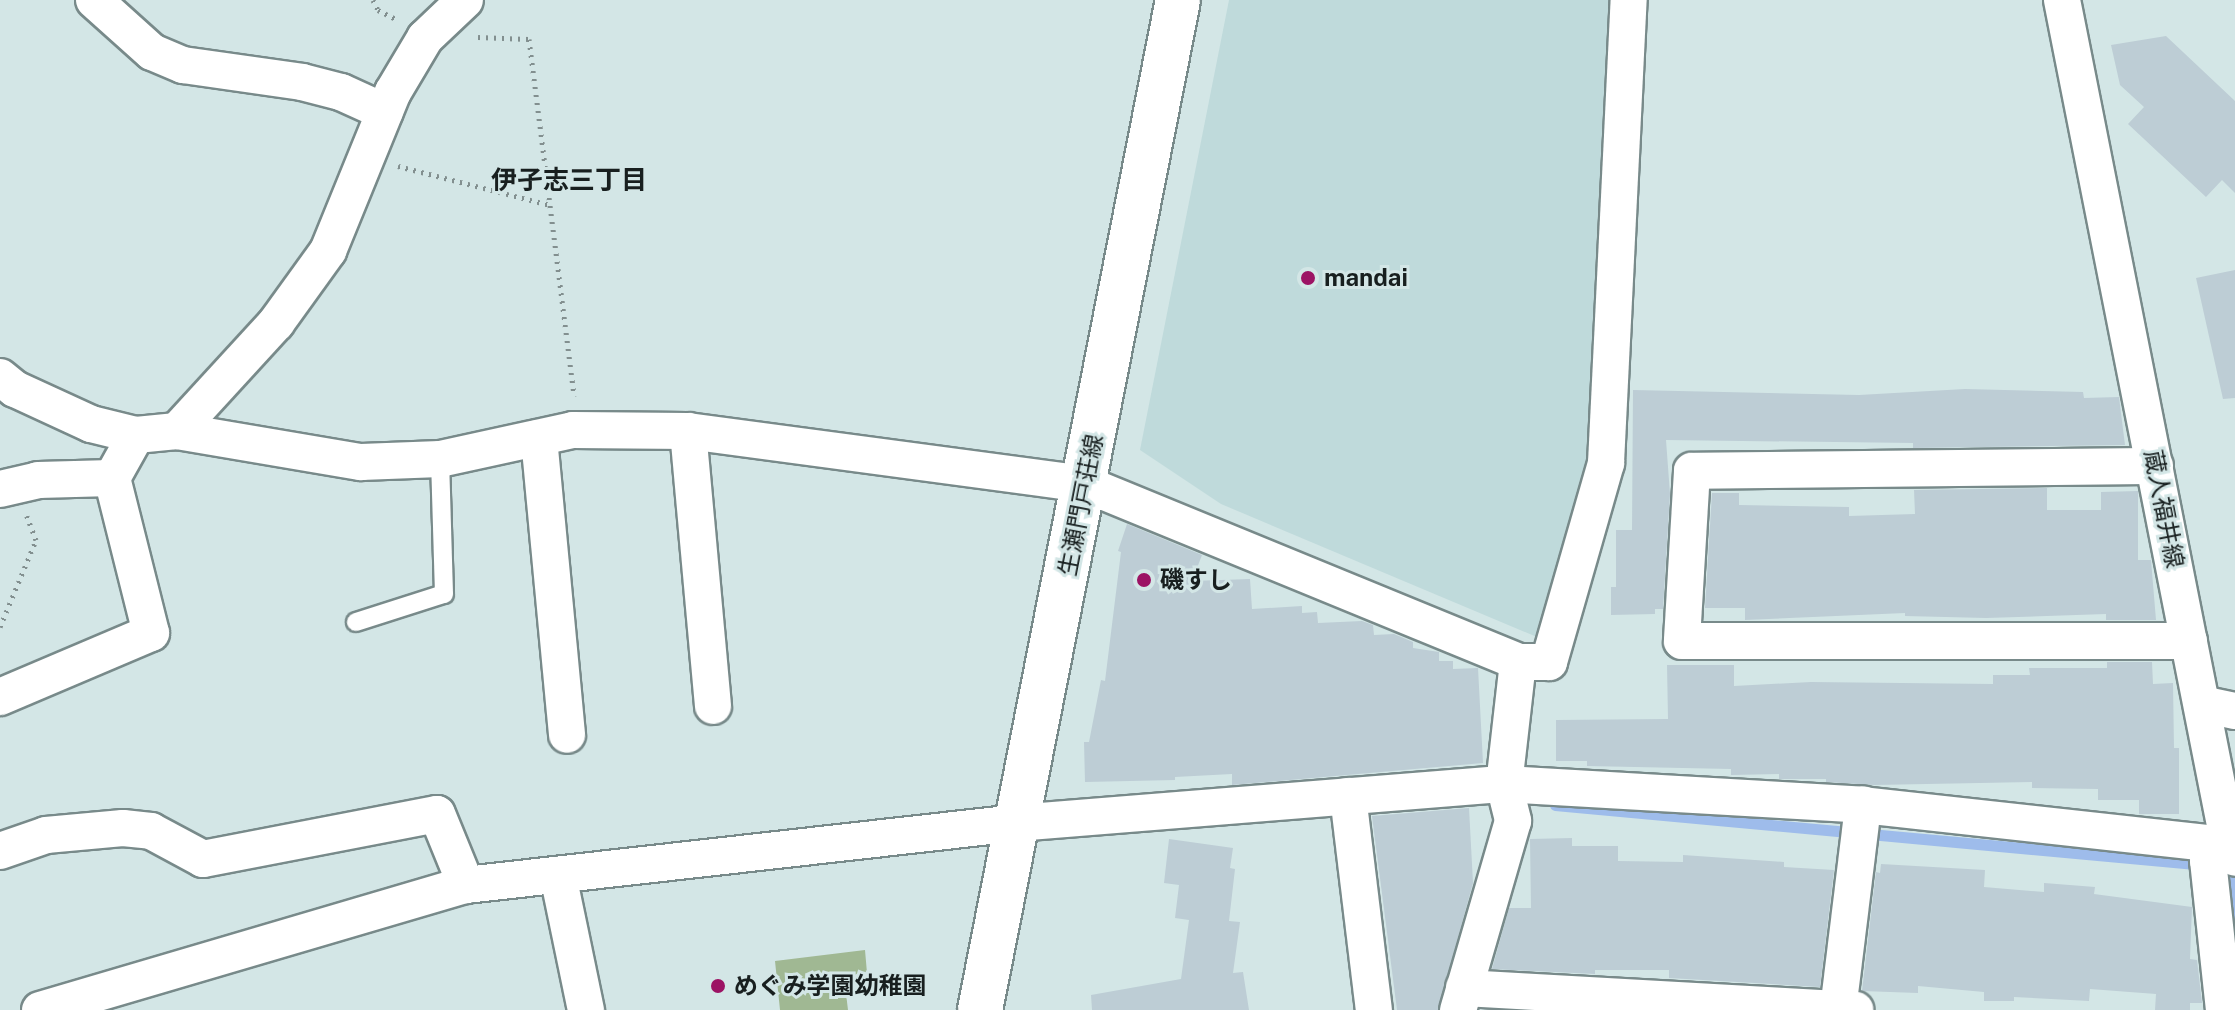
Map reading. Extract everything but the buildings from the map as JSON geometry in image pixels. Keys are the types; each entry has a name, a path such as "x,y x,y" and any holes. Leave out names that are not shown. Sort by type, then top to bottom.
{"main road":[{"name":"生瀬門戸荘線","path":"980,1010 1178,0"}],"street":[{"path":"94,0 152,52 183,65 302,82 341,92 385,112"},
{"path":"177,431 276,323 328,251 393,92 428,34 465,0"},
{"path":"0,377 15,389 91,424 136,435 177,431 361,462 440,459 579,430 688,431 1085,484 1518,662 1549,662 1606,463 1629,0"},
{"name":"蔵人福井線","path":"2062,0 2189,641 2218,708 2224,1010"},
{"path":"688,431 713,706"},
{"path":"0,697 151,633 112,478 136,435"},
{"path":"539,438 567,735"},
{"path":"2155,466 1692,471 1682,641 2189,641"},
{"path":"8,487 38,480 112,478"},
{"path":"1518,662 1504,784 1513,821 1461,999 1855,1010"},
{"path":"40,1010 466,885 1016,823 1504,784 1863,805 2223,857"},
{"path":"1348,796 1374,1010"},
{"path":"1838,1010 1863,805"},
{"path":"0,851 46,835 123,828 151,831 203,859 437,814 466,885"},
{"path":"558,875 586,1010"}],"lane":[{"path":"356,622 444,594 440,459"}],"path":[{"path":"373,0 378,10 428,34 529,39 579,430"},
{"path":"366,158 550,205"},
{"path":"0,627 36,540 8,487"}],"shaded area":[{"path":"1229,0 1615,0 1595,456 1544,640 1221,504 1140,450"}],"green space":[{"path":"865,950 867,973 844,977 848,1010 780,1010 775,961"}],"waterway":[{"path":"1555,805 2195,864 2230,878 2235,934"}],"place":[{"name":"mandai","path":"1308,278"},
{"name":"磯すし","path":"1144,580"},
{"name":"めぐみ学園幼稚園","path":"718,986"}],"district":[{"name":"伊孑志三丁目","path":"569,180"}]}
